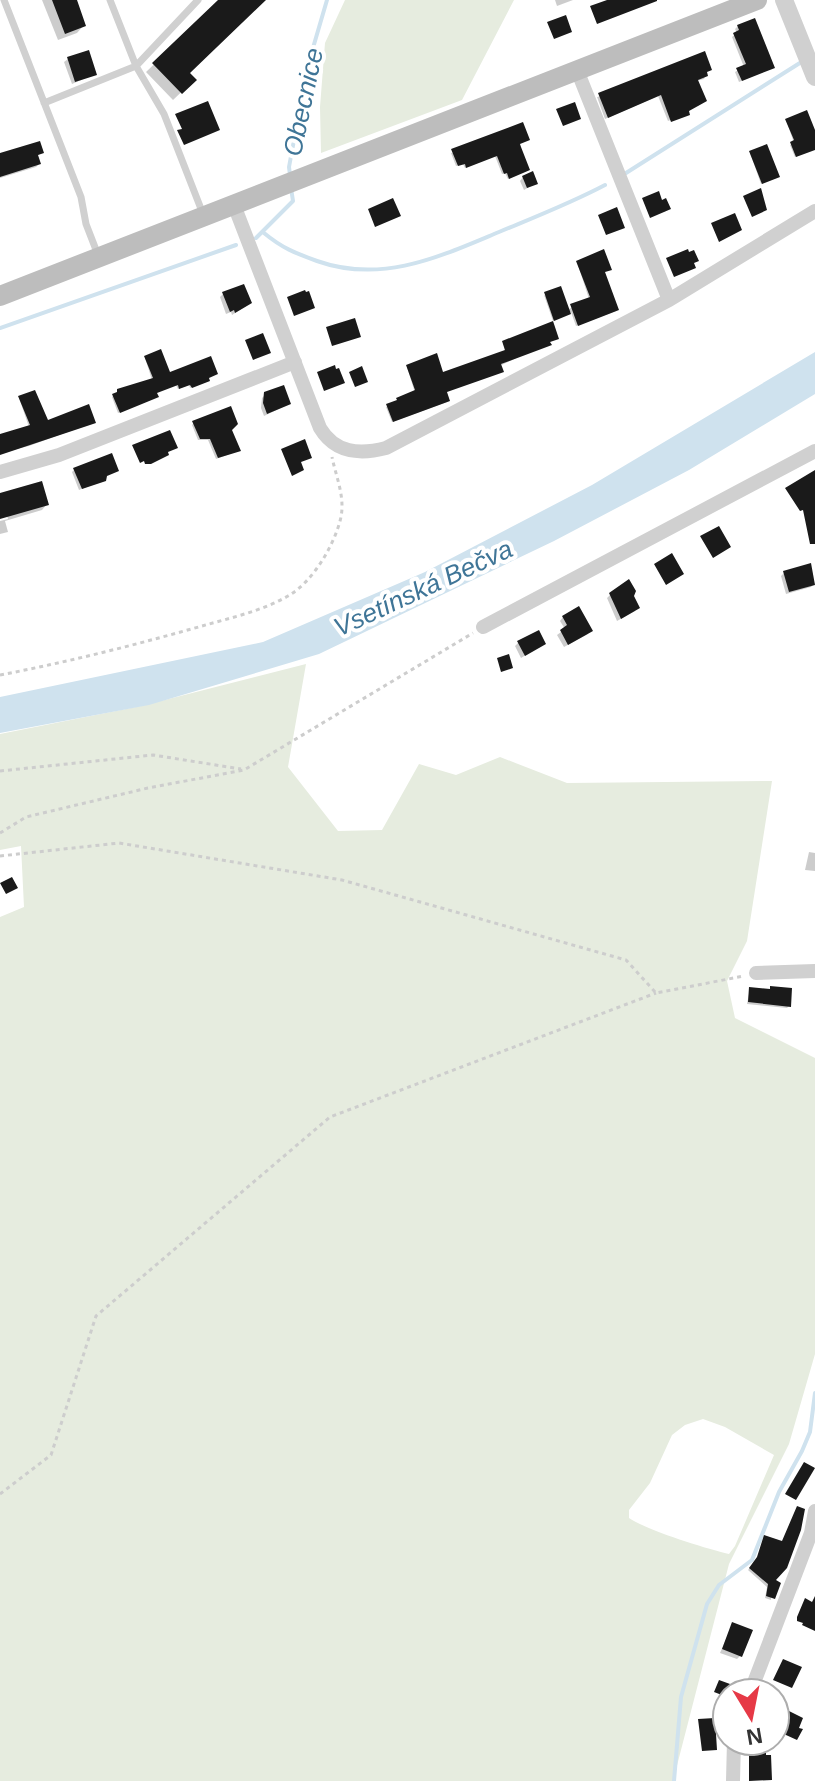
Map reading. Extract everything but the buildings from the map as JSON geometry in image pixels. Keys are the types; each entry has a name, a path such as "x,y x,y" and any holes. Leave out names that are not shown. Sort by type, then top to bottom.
{"main road":[{"path":"0,296 757,0"}],"street":[{"path":"784,0 815,77"},
{"path":"577,70 669,300"},
{"path":"234,205 320,428 333,445 353,452 386,448 669,300 815,211"},
{"path":"0,472 59,455 295,362"},
{"path":"483,627 815,451"},
{"path":"756,973 815,971"},
{"path":"756,1677 813,1534 815,1511"},
{"path":"733,1781 734,1757"}],"lane":[{"path":"4,0 81,197 86,224 99,257"},
{"path":"110,0 136,66 164,114 204,216"},
{"path":"44,103 136,66 193,2"}],"path":[{"path":"0,675 160,638 262,608 288,596 304,583 320,563 341,517 343,502 333,460 333,445"},
{"path":"0,833 26,817 148,788 244,770 483,627"},
{"path":"0,771 153,755 244,770"},
{"path":"0,856 119,843 342,880 626,960 656,993"},
{"path":"0,1494 51,1455 96,1316 330,1117 656,993 756,973"}],"shaded area":[{"path":"345,0 514,0 462,100 321,153 320,107 325,43"},
{"path":"306,664 288,767 338,831 382,830 419,764 456,775 500,757 567,783 772,781 747,941 727,981 735,1018 815,1058 815,1354 789,1444 729,1564 673,1781 0,1781 0,917 24,907 21,846 0,850 0,734 141,706","holes":["703,1419 725,1427 774,1455 729,1554 663,1534 629,1518 629,1510 650,1483 672,1435 685,1425"]}],"water":[{"name":"Vsetínská Bečva","path":"815,352 815,394 689,470 554,541 319,654 149,705 0,733 0,697 263,642 425,572 592,485"}],"waterway":[{"name":"Obecnice","path":"290,175 308,65 327,0"},
{"path":"626,173 803,61"},
{"path":"264,233 289,250 317,261 364,270 387,269 454,250 553,210 605,185"},
{"name":"Obecnice","path":"256,238 293,201 291,188"},
{"name":"Obecnice","path":"0,328 236,245"},
{"path":"674,1781 681,1697 707,1604 719,1585 752,1560 779,1492 810,1432 815,1393"}]}
